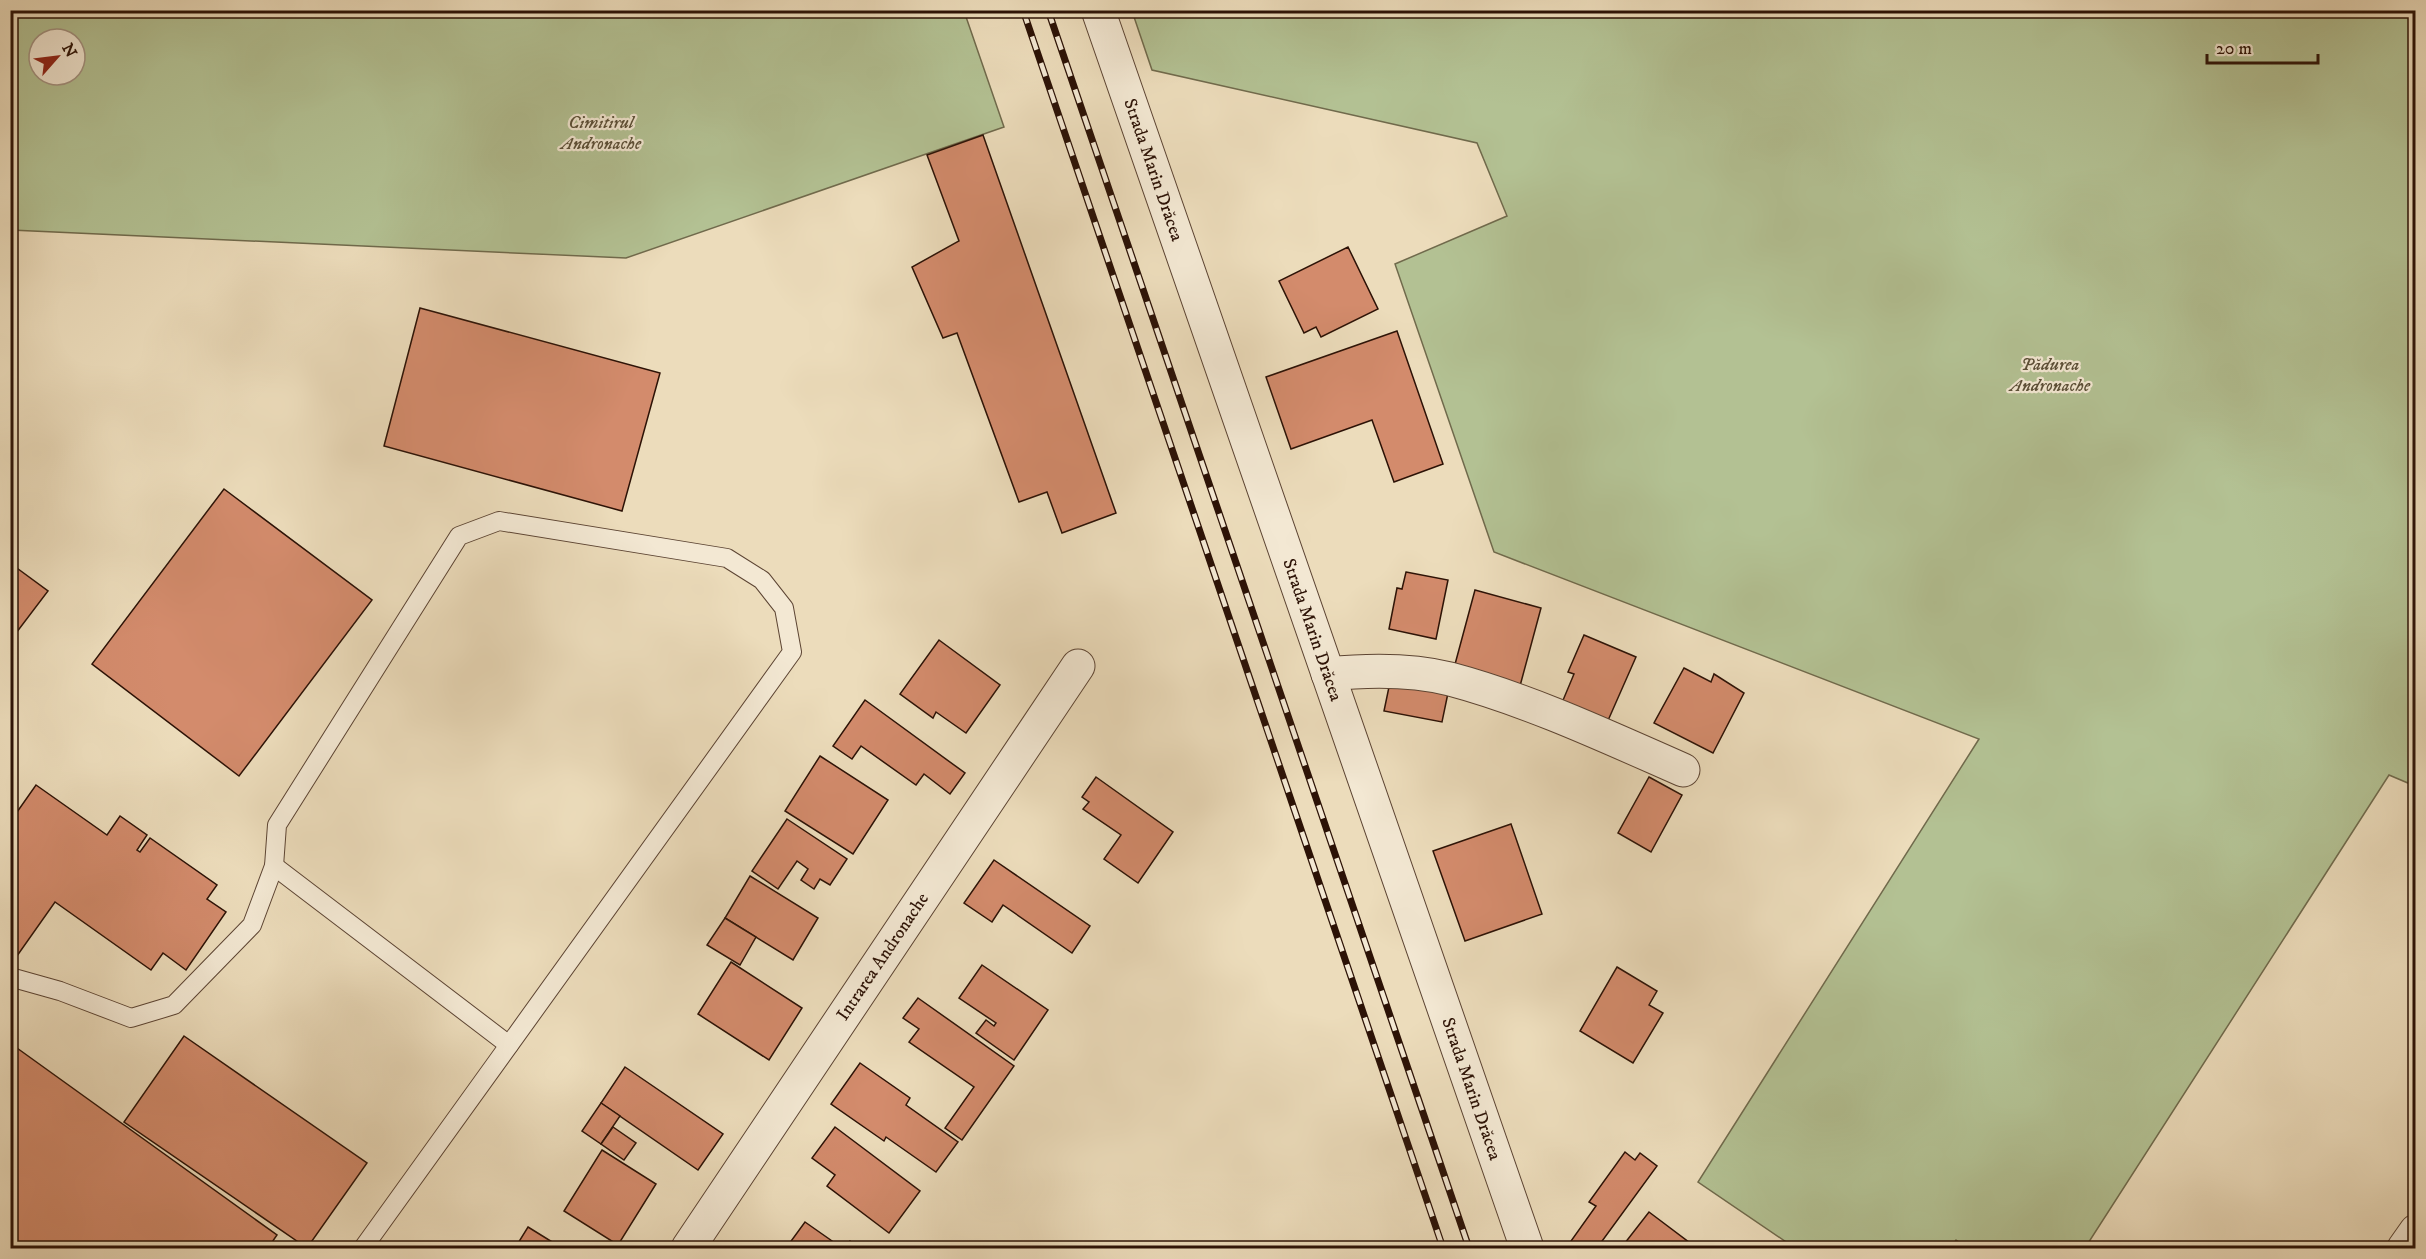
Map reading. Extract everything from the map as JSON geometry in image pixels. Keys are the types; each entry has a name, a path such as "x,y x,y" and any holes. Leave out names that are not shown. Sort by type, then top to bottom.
{"street":[{"name":"Strada Marin Drăcea","path":"1098,10 1527,1248"},
{"name":"Intrarea Andronache","path":"688,1248 1078,666"},
{"path":"1328,674 1370,670 1413,673 1449,679 1552,715 1683,770"},
{"path":"2404,1248 2415,1231"}],"lane":[{"path":"10,977 60,991 130,1018 174,1005 252,926 274,867 278,825 459,536 499,521 727,558 762,580 784,608 792,652 363,1248"},
{"path":"274,867 509,1045"}],"green space":[{"name":"Cimitirul Andronache","path":"11,10 964,11 1004,127 626,258 11,230"},
{"name":"Pădurea Andronache","path":"1132,11 2415,11 2415,786 2389,775 2085,1248 1968,1248 1956,1240 1951,1248 1795,1248 1698,1182 1979,739 1494,552 1395,264 1507,216 1477,143 1152,70"}],"building":[{"path":"983,135 1116,513 1062,533 1047,492 1019,502 957,333 943,338 912,267 959,241 927,155"},
{"path":"1348,247 1378,309 1321,337 1316,327 1304,333 1279,281"},
{"path":"420,308 660,373 622,511 384,446"},
{"path":"1397,331 1443,464 1394,482 1372,420 1291,449 1266,377"},
{"path":"224,489 372,600 239,776 92,664"},
{"path":"10,563 48,591 10,641"},
{"path":"1406,572 1448,580 1436,639 1389,629 1397,588 1402,589"},
{"path":"1475,590 1541,608 1520,686 1454,668"},
{"path":"1584,635 1636,657 1606,725 1561,705 1574,674 1568,672"},
{"path":"939,640 1000,685 966,733 936,712 933,718 900,694"},
{"path":"1684,668 1711,682 1714,674 1744,693 1713,753 1654,723"},
{"path":"1390,682 1448,693 1442,722 1384,711"},
{"path":"865,700 965,773 950,794 924,774 916,785 861,746 852,759 833,746"},
{"path":"820,756 888,800 853,854 785,811"},
{"path":"1096,777 1173,832 1138,883 1104,859 1121,835 1083,809 1089,802 1082,797"},
{"path":"1649,777 1682,795 1651,852 1618,833"},
{"path":"36,785 107,835 120,816 147,835 137,850 140,852 150,838 217,885 207,899 226,912 186,970 163,953 151,970 55,902 12,963 10,962 10,822"},
{"path":"787,819 847,859 830,885 820,879 814,889 801,880 808,869 797,861 778,889 752,871"},
{"path":"1511,824 1542,914 1465,941 1433,851"},
{"path":"994,860 1090,926 1072,953 1003,905 992,922 964,903"},
{"path":"750,876 818,918 793,960 725,918"},
{"path":"725,918 756,937 740,965 707,945"},
{"path":"731,962 802,1008 769,1060 698,1014"},
{"path":"982,965 1048,1010 1014,1060 976,1033 986,1020 994,1026 996,1023 959,998"},
{"path":"1617,967 1657,991 1649,1005 1663,1013 1633,1063 1580,1031"},
{"path":"918,998 1014,1066 962,1140 945,1128 974,1087 909,1042 919,1029 903,1018"},
{"path":"184,1036 367,1163 307,1248 124,1122"},
{"path":"10,1043 277,1235 268,1248 10,1248"},
{"path":"860,1063 910,1098 906,1105 958,1142 936,1172 886,1137 884,1141 831,1104"},
{"path":"625,1067 723,1134 698,1170 601,1103"},
{"path":"601,1103 620,1116 601,1144 582,1131"},
{"path":"613,1127 636,1143 624,1160 601,1144"},
{"path":"835,1127 920,1191 889,1233 827,1186 835,1175 812,1158"},
{"path":"602,1150 656,1184 618,1245 564,1211"},
{"path":"1625,1152 1635,1160 1640,1153 1657,1166 1597,1248 1574,1248 1571,1241 1596,1206 1589,1202"},
{"path":"1649,1212 1690,1243 1686,1248 1621,1248"},
{"path":"805,1222 842,1248 786,1248"},
{"path":"528,1227 562,1248 515,1248"},
{"path":"850,1241 860,1248 844,1248"}],"railway":[{"path":"1023,10 1443,1248"},
{"path":"1048,10 1469,1248"}]}
